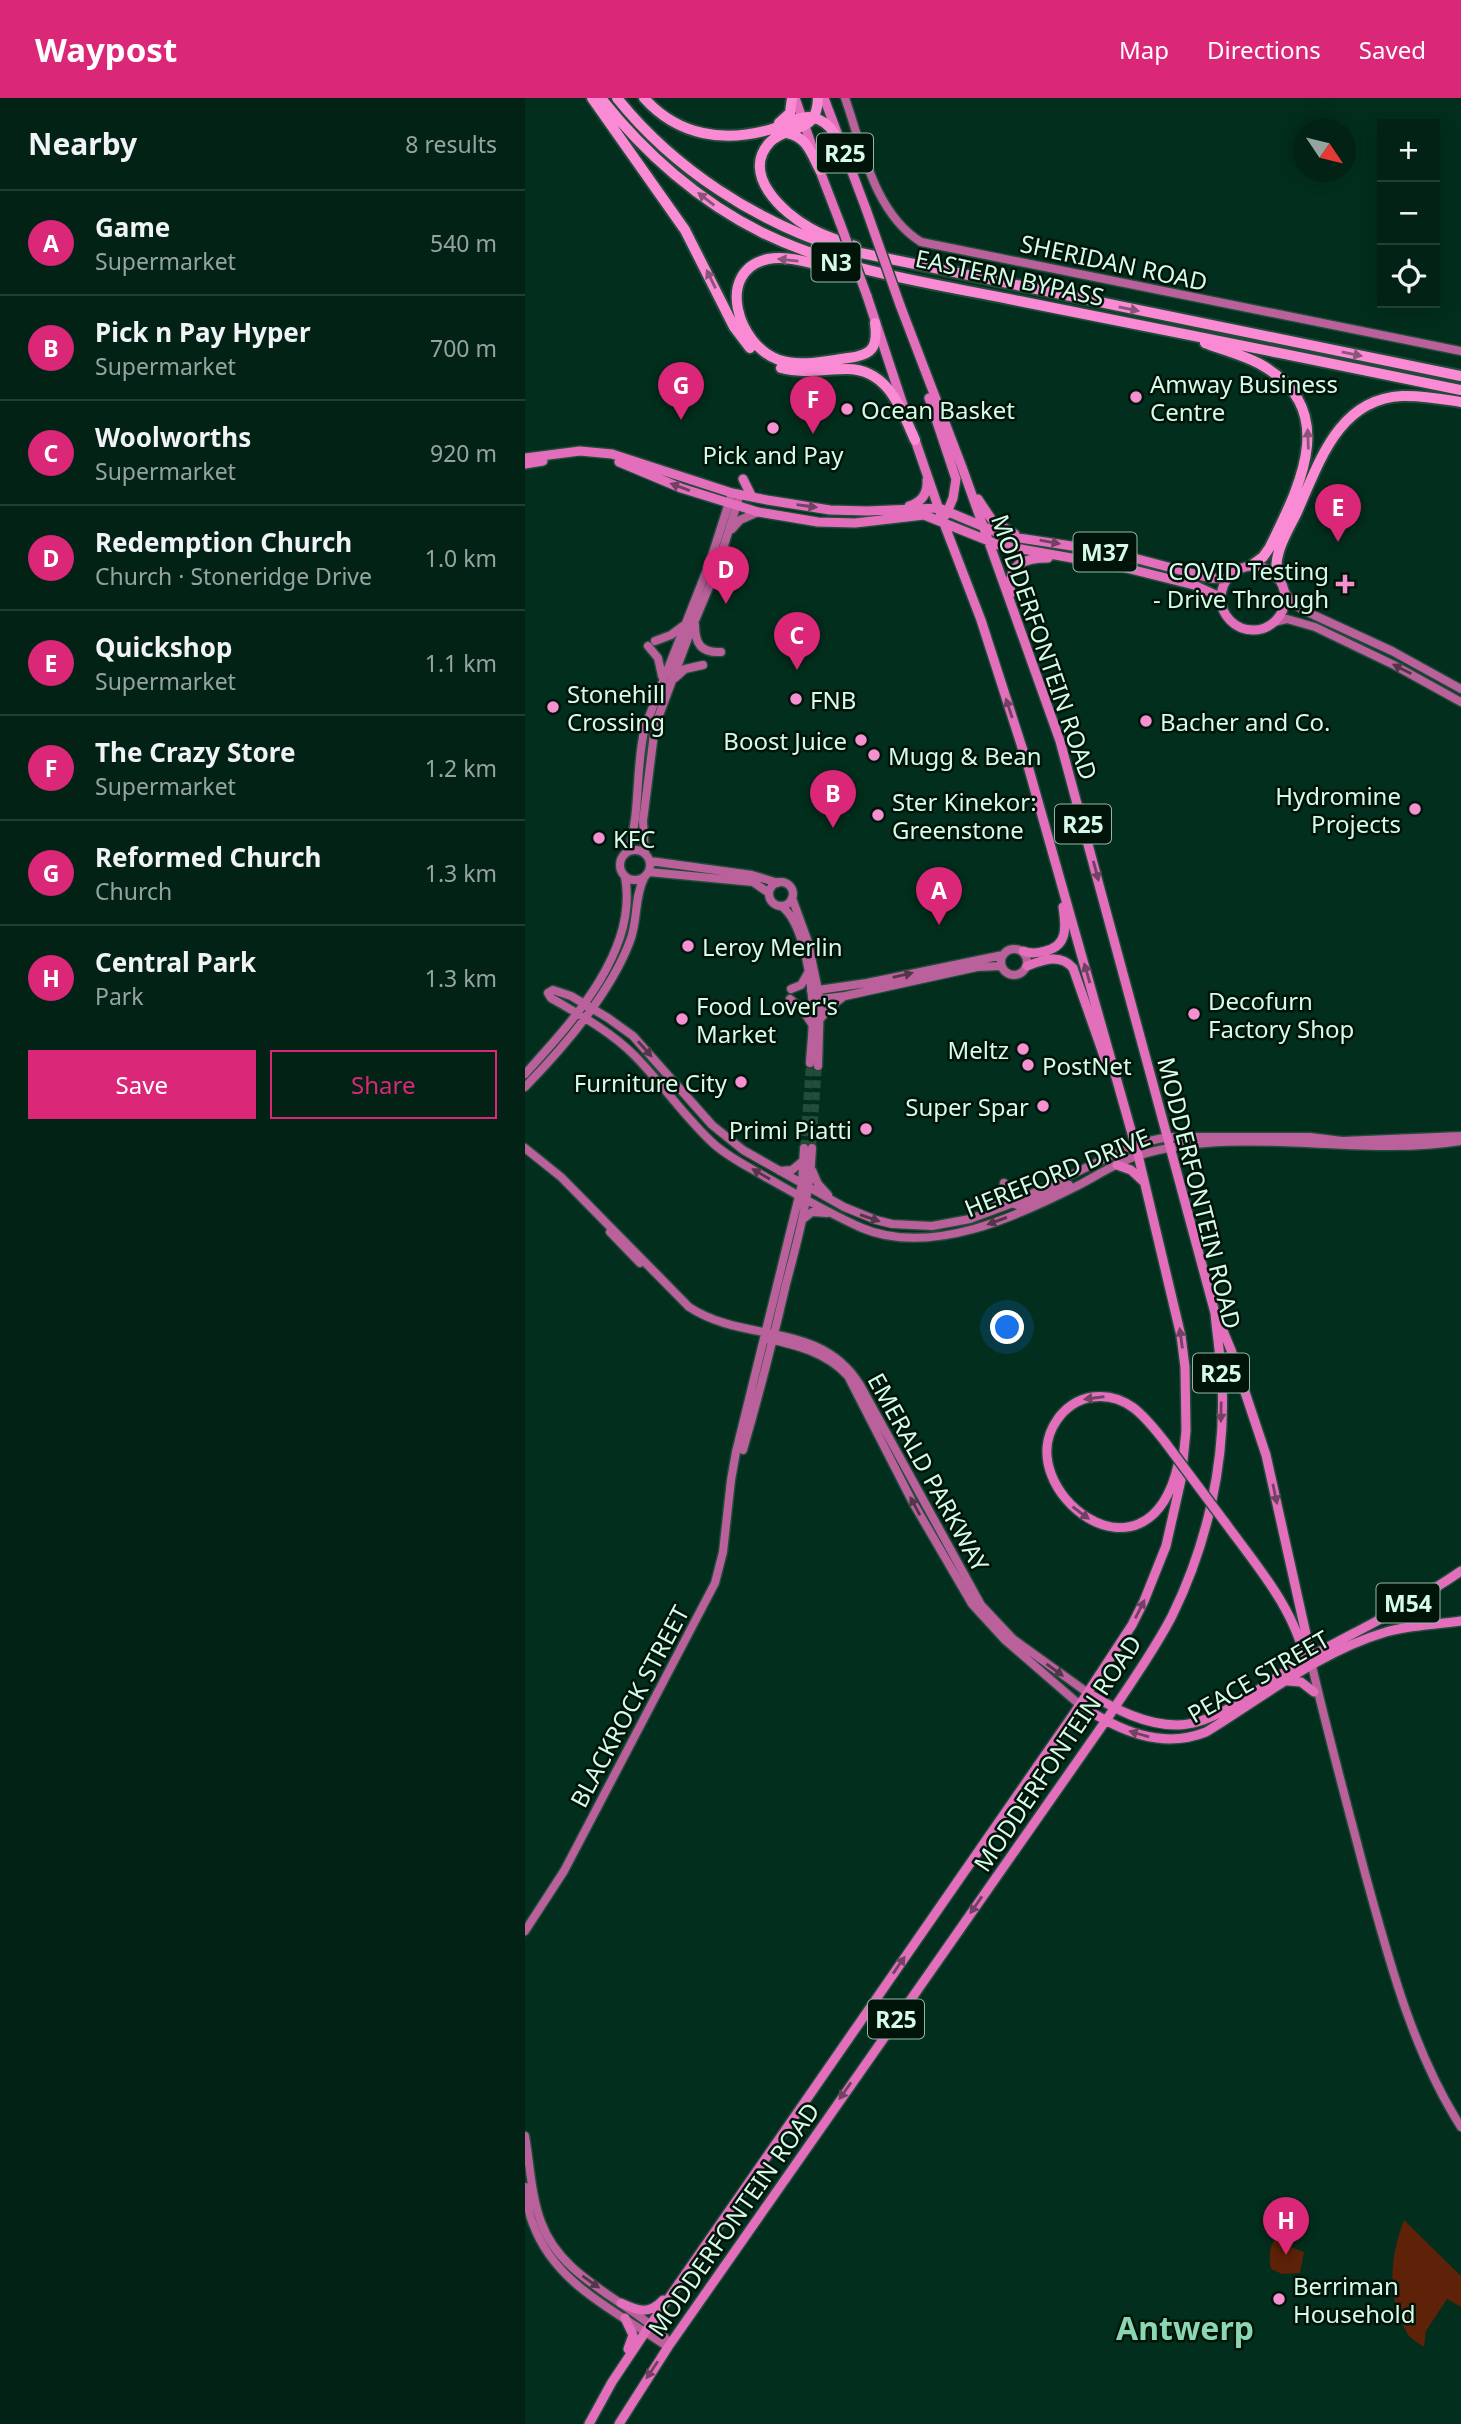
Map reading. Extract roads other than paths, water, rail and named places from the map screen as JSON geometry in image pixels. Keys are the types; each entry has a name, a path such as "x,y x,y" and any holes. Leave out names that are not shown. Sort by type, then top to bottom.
{"highway":[{"path":"592,98 685,230 734,327 751,350 767,362 784,369 813,372 848,369 869,374 894,394 915,440"},
{"name":"EASTERN BYPASS","path":"601,98 649,152 716,207 762,233 841,264 1461,390"},
{"name":"EASTERN BYPASS","path":"617,98 680,162 717,188 770,221 841,249 1461,376"},
{"path":"644,98 671,121 698,133 723,137 807,121 830,126 842,147"},
{"path":"771,129 790,113 793,98"},
{"path":"818,98 807,121 769,144 763,154 760,168 770,195 784,210 809,228 829,237 932,269"},
{"path":"786,133 805,141 820,170"},
{"path":"875,323 876,343 862,355 812,363 780,361 759,348 743,326 737,302 739,283 745,272 754,264 785,258 1042,311 1120,322"},
{"path":"1163,329 1261,365 1281,379 1295,394 1303,409 1308,444 1305,465 1270,547 1263,557 1252,565"},
{"path":"1278,578 1276,563 1283,544 1325,449 1344,421 1364,407 1393,397 1415,396 1461,402"}],"main road":[{"name":"MODDERFONTEIN ROAD","path":"589,2424 612,2382 706,2242 1080,1705 1132,1625 1156,1574 1165,1546 1181,1480 1186,1431 1185,1367 1181,1336 1145,1184 1028,766 981,620 943,521 943,509 927,474 867,296 820,170 807,121 793,98"},
{"name":"MODDERFONTEIN ROAD","path":"619,2424 669,2345 1114,1708 1170,1618 1195,1561 1205,1529 1221,1443 1222,1383 1215,1313 1060,741 968,483 824,98"},
{"path":"901,307 955,480 953,498 943,509"},
{"path":"525,457 580,451 612,454 720,489 738,487 752,497"},
{"name":"M37","path":"525,464 573,457 600,458 634,467 681,488 732,505 818,522 863,523 918,515 943,521 989,541 1122,567 1208,590 1220,597"},
{"path":"901,509 914,504 925,495 928,486 927,474"},
{"path":"968,483 992,520 1024,538"},
{"name":"M37","path":"738,487 752,497 830,510 943,509 1006,536 1111,552 1210,578 1226,579"},
{"path":"1024,641 1010,590 1014,568 1029,559 1071,559"},
{"path":"1252,565 1271,570 1285,593 1283,609 1273,622 1251,630 1238,626 1224,613 1220,597 1226,579 1238,569 1252,565"},
{"path":"1023,951 1036,953 1053,949 1062,942 1065,935 1065,918 1059,872"},
{"path":"1027,966 1056,958 1073,968 1109,1069 1119,1089"},
{"path":"1117,1165 1131,1170 1145,1184"},
{"path":"1215,1313 1235,1362 1266,1455 1306,1635 1309,1662"},
{"path":"1186,1431 1170,1491 1154,1513 1143,1521 1126,1527 1099,1524 1074,1508 1056,1484 1048,1455 1049,1439 1054,1424 1069,1406 1080,1400 1101,1396 1119,1399 1136,1409 1165,1442 1224,1521 1282,1602 1309,1662"},
{"name":"PEACE STREET","path":"1080,1705 1105,1721 1141,1735 1164,1740 1192,1738 1288,1681 1329,1646 1461,1571"},
{"name":"PEACE STREET","path":"1088,1693 1114,1708 1161,1724 1192,1724 1208,1718 1265,1684 1350,1645 1387,1632 1461,1621"},
{"path":"1306,1635 1319,1645 1329,1646"},
{"path":"1288,1681 1301,1682 1314,1692"},
{"path":"621,2303 639,2311 653,2309 706,2242"},
{"path":"612,2382 632,2340 632,2330 625,2318"}],"street":[{"name":"SHERIDAN ROAD","path":"845,98 886,205 921,242 1461,351"},
{"path":"525,1087 580,1016 627,947 635,924 638,891 647,875 643,821 653,734 683,625 738,487"},
{"path":"628,852 633,834 641,742 717,568 728,534 732,505"},
{"path":"728,534 740,520 758,512"},
{"path":"1285,593 1298,607 1383,646 1461,689"},
{"path":"1273,622 1287,619 1315,627 1394,665 1461,702"},
{"path":"695,622 699,646 708,652 721,652"},
{"path":"667,680 652,643 671,635 683,625"},
{"path":"667,680 685,669 703,665"},
{"path":"769,893 753,882 647,875 635,881 625,877 619,864 628,852 637,850 647,857 789,885 793,891 792,898 781,906"},
{"path":"587,1006 591,992 609,965 622,936 628,902 625,877"},
{"path":"778,883 771,887 769,893 772,902 791,914 797,925 816,995 814,1065"},
{"path":"792,898 805,931 811,973 790,994 801,1009 816,1021"},
{"path":"816,995 836,988 1003,955 1014,949 1023,951 1028,959 1027,966 1021,974 1012,976 1001,966 1003,955"},
{"path":"816,995 845,996 977,967 1001,966"},
{"path":"811,973 836,988"},
{"name":"HEREFORD DRIVE","path":"553,990 571,996 624,1029 642,1045 719,1132 743,1150 844,1207 876,1220 912,1226 947,1224 988,1213 1135,1144 1168,1137 1310,1137 1342,1141 1461,1140 1371,1145 1209,1143 1171,1148 1138,1155 1011,1216 962,1232 887,1235 850,1222 803,1198 716,1146 632,1053 548,993 553,990"},
{"path":"571,996 591,992"},
{"path":"816,1021 845,996"},
{"path":"525,1074 580,1016"},
{"name":"BLACKROCK STREET","path":"770,1336 811,1168 808,1148 804,1160 805,1186"},
{"name":"EMERALD PARKWAY","path":"525,1150 561,1177 689,1307 707,1318 820,1347 852,1371 981,1605 1013,1639 1088,1693"},
{"path":"778,1171 792,1170 804,1160"},
{"path":"811,1168 821,1187 844,1207"},
{"path":"1013,1203 1019,1206 1061,1188 1082,1183"},
{"path":"988,1213 1001,1199 1004,1184"},
{"name":"BLACKROCK STREET","path":"525,1931 564,1871 715,1583 723,1552 736,1452 802,1220 803,1198"},
{"path":"802,1220 809,1213 816,1211 850,1222"},
{"name":"EMERALD PARKWAY","path":"770,1336 820,1354 835,1363 848,1376 920,1516 972,1604 1005,1640 1080,1705"},
{"path":"1309,1662 1314,1692 1340,1779"},
{"path":"1309,1662 1390,1964 1438,2088 1461,2127"},
{"path":"1422,2048 1461,2120"},
{"path":"525,2136 536,2204 546,2234 562,2258 575,2271 621,2303 669,2345"},
{"path":"525,2187 531,2222 554,2261 583,2290 625,2318 648,2328"}],"tunnel":[{"path":"804,1148 810,1063"},
{"path":"812,1148 818,1066"}],"place":[{"name":"Amway Business Centre","path":"1136,397"},
{"name":"Ocean Basket","path":"847,409"},
{"name":"Reformed Church","path":"681,420"},
{"name":"Pick and Pay","path":"773,428"},
{"name":"The Crazy Store","path":"813,434"},
{"name":"Quickshop","path":"1338,542"},
{"name":"COVID Testing - Drive Through","path":"1345,584"},
{"name":"Redemption Church","path":"726,604"},
{"name":"Woolworths","path":"797,670"},
{"name":"FNB","path":"796,699"},
{"name":"Stonehill Crossing","path":"553,707"},
{"name":"Bacher and Co.","path":"1146,721"},
{"name":"Boost Juice","path":"861,740"},
{"name":"Mugg & Bean","path":"874,755"},
{"name":"Hydromine Projects","path":"1415,809"},
{"name":"Ster Kinekor: Greenstone","path":"878,815"},
{"name":"Pick n Pay Hyper","path":"833,828"},
{"name":"KFC","path":"599,838"},
{"name":"Game","path":"939,925"},
{"name":"Leroy Merlin","path":"688,946"},
{"name":"Decofurn Factory Shop","path":"1194,1014"},
{"name":"Food Lover's Market","path":"682,1019"},
{"name":"Meltz","path":"1023,1049"},
{"name":"PostNet","path":"1028,1065"},
{"name":"Furniture City","path":"741,1082"},
{"name":"Super Spar","path":"1043,1106"},
{"name":"Primi Piatti","path":"866,1129"},
{"name":"Central Park","path":"1286,2255"},
{"name":"Berriman Household","path":"1279,2299"}],"district":[{"name":"Antwerp","path":"1185,2327"}]}
